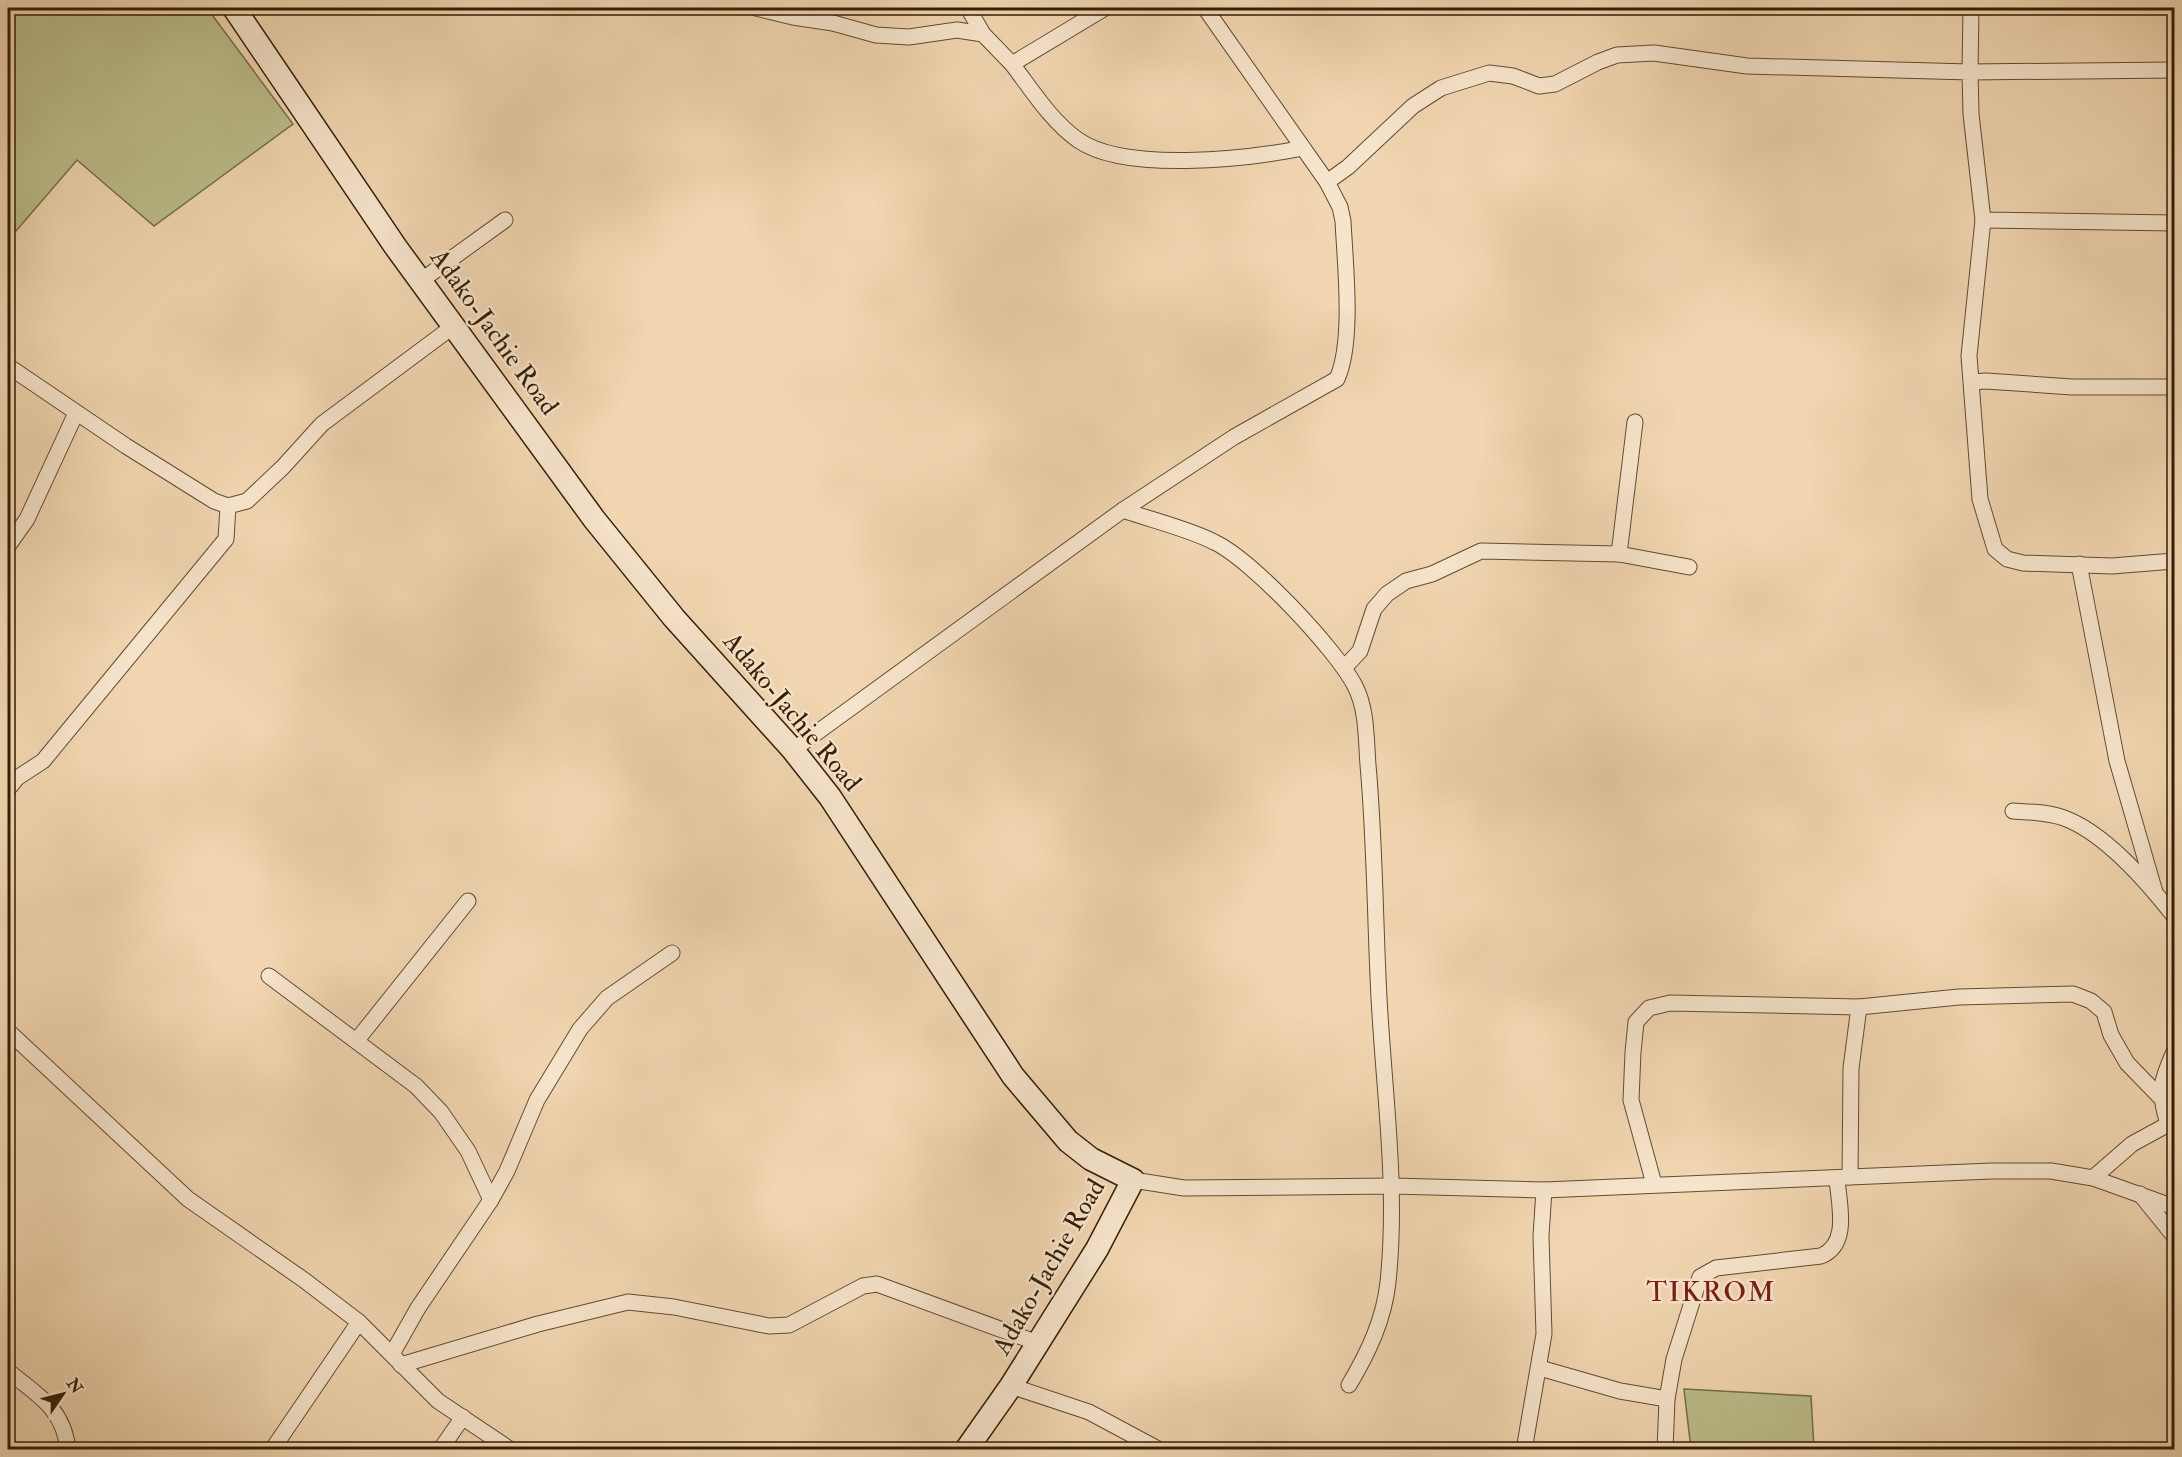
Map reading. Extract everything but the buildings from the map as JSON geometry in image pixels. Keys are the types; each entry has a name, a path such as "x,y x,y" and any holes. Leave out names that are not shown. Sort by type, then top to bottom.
{"street":[{"name":"Adako-Jachie Road","path":"234,8 395,246 594,519 722,674 793,750 836,806 1013,1076 1068,1141 1091,1159 1133,1180 1097,1249 1011,1386 966,1449"},
{"path":"756,8 793,17 833,22 876,35 909,37 957,30 983,34"},
{"path":"968,8 983,34 1012,64 1066,131 1089,146 1130,156 1211,161 1247,158 1303,148"},
{"path":"1012,64 1105,8"},
{"path":"793,750 1123,510 1234,437 1337,379 1343,366 1346,315 1343,221 1340,207 1327,182 1205,8"},
{"path":"1971,8 1971,114 1983,220 1969,356 1980,499 1995,549 2007,559 2023,563 2112,566 2175,561"},
{"path":"1327,182 1348,167 1413,106 1441,88 1489,73 1513,76 1539,86 1555,84 1598,62 1617,56 1653,53 1746,66 1970,72 2175,70"},
{"path":"422,280 505,220"},
{"path":"1983,220 2175,223"},
{"path":"8,366 76,413 214,501 228,506 247,501 283,467 322,424 454,326"},
{"path":"1971,382 2072,387 2175,387"},
{"path":"8,546 27,519 76,413"},
{"path":"1619,554 1635,422"},
{"path":"8,789 17,778 43,761 226,539 228,506"},
{"path":"1123,510 1212,541 1232,552 1259,575 1344,668 1356,688 1364,712 1374,835 1379,998 1392,1186 1388,1285 1370,1350 1349,1385"},
{"path":"1344,668 1360,651 1374,609 1387,594 1406,581 1432,574 1480,551 1619,554 1689,567"},
{"path":"2079,564 2117,761 2155,892"},
{"path":"2013,811 2041,813 2064,818 2087,831 2109,848 2155,892 2175,916"},
{"path":"357,1040 468,901"},
{"path":"396,1360 418,1308 491,1200 507,1171 537,1100 580,1029 607,998 672,953"},
{"path":"269,976 416,1086 441,1112 468,1151 491,1200"},
{"path":"1654,1184 1631,1100 1636,1022 1649,1008 1670,1003 1858,1007 1959,997 2073,994 2091,1001 2104,1012 2111,1035 2127,1063 2160,1097 2171,1123 2132,1144 2093,1178"},
{"path":"1665,1449 1667,1399 1674,1359 1700,1277 1716,1268 1821,1256 1831,1252 1838,1243 1851,1068 1858,1007"},
{"path":"8,1031 188,1199 359,1322 438,1401 511,1449"},
{"path":"2160,1097 2165,1072 2175,1052"},
{"path":"1133,1180 1184,1188 1392,1186 1544,1190 1992,1171 2051,1171 2093,1178 2138,1192 2175,1207"},
{"path":"1524,1449 1540,1368 1544,1334 1541,1236 1544,1190"},
{"path":"2138,1192 2175,1236"},
{"path":"396,1360 628,1302 674,1306 769,1326 789,1325 863,1286 877,1284 1038,1343"},
{"path":"272,1449 359,1322"},
{"path":"1540,1368 1620,1391 1667,1399"},
{"path":"8,1371 55,1410 66,1430 68,1449"},
{"path":"1011,1386 1089,1412 1160,1449"},
{"path":"440,1449 463,1417"}],"green space":[{"path":"8,8 207,8 293,124 154,226 77,160 16,231 8,225"},
{"path":"1684,1389 1811,1396 1814,1449 1691,1449"}],"district":[{"name":"TIKROM","path":"1711,1292"}]}
